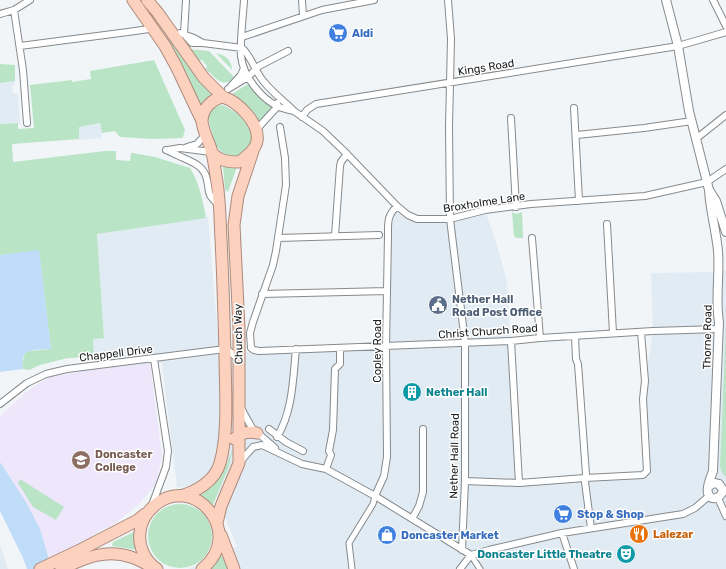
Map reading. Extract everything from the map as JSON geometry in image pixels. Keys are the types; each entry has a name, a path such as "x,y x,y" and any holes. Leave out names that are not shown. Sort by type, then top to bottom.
{"highway":[{"path":"133,0 165,46 176,66 202,121 211,152 226,162 240,162 256,145 256,130 243,111 225,93 204,78 158,13"},
{"path":"147,0 175,30 182,33"},
{"path":"202,121 206,108 214,100 225,93"},
{"name":"Church Way","path":"202,569 211,561 217,550 221,506 239,463 239,361 237,271 234,225 238,196 256,145"},
{"name":"Church Way","path":"84,553 138,520 163,500 191,493 199,489 210,480 220,464 226,417 224,299 220,205 211,152"},
{"path":"216,472 222,465 233,441 239,435 251,432 257,433"},
{"path":"180,496 192,498 203,504 212,512 234,569"},
{"path":"148,511 140,528 140,542 144,554 156,568"},
{"path":"40,569 84,553 120,554 156,568"},
{"path":"60,569 84,553"}],"street":[{"path":"0,14 14,10 30,0"},
{"path":"186,0 182,33 190,42 242,48 247,52 256,71 272,90 294,111"},
{"path":"302,0 303,16"},
{"path":"242,37 303,16 339,6 374,0"},
{"name":"Nether Hall Road","path":"448,0 451,39 449,127 450,219 465,342 465,481 462,550"},
{"name":"Thorne Road","path":"666,0 678,46 692,121 708,186 718,251 719,326 713,471 709,486"},
{"path":"713,0 726,26"},
{"path":"244,1 242,37 242,56 244,68 249,78 266,99 278,106 294,111"},
{"path":"14,10 23,70 26,123"},
{"path":"20,46 149,29 152,27"},
{"name":"Kings Road","path":"302,116 307,110 316,104 678,46 726,32"},
{"path":"225,93 249,78 259,66 288,51"},
{"path":"225,93 241,75 244,68"},
{"path":"272,90 278,106"},
{"path":"256,130 278,106"},
{"path":"574,108 577,135 579,201"},
{"name":"Broxholme Lane","path":"294,111 323,131 348,154 397,206 417,219 450,219 485,210 531,204 645,196 708,186"},
{"path":"697,138 726,115"},
{"path":"511,118 516,207"},
{"path":"577,135 692,121"},
{"path":"280,128 285,158 286,185 278,238 272,265 262,294 387,291"},
{"path":"186,148 197,144 206,134"},
{"path":"211,152 186,148 167,150 191,160 199,166 207,179 208,192 220,205"},
{"path":"335,236 340,166 341,162 348,154"},
{"path":"708,186 726,169"},
{"name":"Thorne Road","path":"708,186 716,201 726,232"},
{"name":"Copley Road","path":"375,496 384,476 387,461 386,347 389,217 390,213 397,206"},
{"path":"607,224 613,333"},
{"path":"278,238 378,235"},
{"path":"532,238 540,338"},
{"name":"Christ Church Road","path":"262,294 252,322 250,333 251,348 259,351 511,341 719,326"},
{"path":"719,326 722,316 726,313"},
{"path":"465,481 519,483 643,475 646,473 643,399 645,381 640,332"},
{"path":"575,336 585,478 591,528"},
{"path":"511,341 519,483"},
{"path":"326,469 331,455 329,451 334,430 335,369 340,364 340,348"},
{"path":"225,349 239,361"},
{"name":"Chappell Drive","path":"0,404 27,383 46,374 67,369 225,349"},
{"path":"277,437 283,428 287,415 296,350"},
{"path":"148,511 159,488 168,458 154,359"},
{"path":"239,406 252,428 284,455"},
{"path":"269,429 277,437 303,451"},
{"path":"412,519 419,506 423,492 423,430"},
{"path":"239,463 253,448 262,445 302,464 326,469 375,496 471,555 480,569"},
{"path":"709,496 707,491 709,486 714,483 719,484 723,490 722,495 726,516"},
{"path":"709,496 713,498 722,495"},
{"path":"352,569 349,543 373,504 375,496"},
{"path":"460,569 471,555 488,550 562,533 683,514 695,508 709,496"},
{"path":"562,533 574,569"}],"shaded area":[{"path":"15,81 15,84 12,86 13,93 18,95 20,123 0,124 0,83"},
{"path":"100,123 102,138 79,140 79,127"},
{"path":"397,206 417,219 450,219 486,214 496,241 507,282 519,483 646,473 644,390 653,331 651,273 719,272 726,270 726,569 188,569 237,546 211,483 177,488 162,363 95,369 93,339 104,337 97,234 208,217 219,349 169,361 225,353 386,347 389,217"},
{"name":"Doncaster College","path":"150,364 162,457 156,484 140,503 113,525 99,531 84,543 49,559 40,529 26,502 0,462 0,417 26,392 47,378 95,369"},
{"path":"0,545 8,569 0,569"}],"green space":[{"path":"167,35 214,95 200,108 189,79 165,38"},
{"path":"189,49 209,51 235,78 226,82 219,81 206,69 207,66 202,60 198,61"},
{"path":"216,53 227,58 231,63 232,70"},
{"path":"154,60 185,130 183,137 153,139 120,137 115,131 102,133 100,123 79,127 79,139 12,144 13,162 105,151 116,151 116,160 130,161 131,153 155,157 190,168 198,185 206,218 97,234 104,338 93,339 94,357 68,358 40,365 29,370 23,369 22,363 25,353 29,351 51,349 39,251 0,255 0,124 18,123 18,129 34,128 30,85 91,79 90,71"},
{"path":"0,64 15,65 15,81 0,83"},
{"path":"248,84 272,108 258,124 238,99 232,94"},
{"path":"222,105 228,107 240,116 245,122 252,136 252,142 249,148 239,156 227,155 217,147 210,126 208,116 213,108"},
{"path":"223,166 237,167 228,192 225,190"},
{"path":"512,212 516,214 522,212 523,238 517,238 514,236"},
{"path":"726,324 726,477 722,473 720,467"},
{"path":"233,447 229,466 212,507 199,496 212,486 221,475"},
{"path":"20,479 64,507 56,520 33,507 18,483"},
{"path":"180,504 198,510 206,518 212,536 206,554 198,562 180,568 162,562 154,554 148,536 154,518 162,510"},
{"path":"136,531 137,550 112,546 113,542"},
{"path":"221,555 228,569 211,569"}],"water":[{"path":"39,250 51,349 29,351 23,357 23,369 0,372 0,255"},
{"path":"0,462 26,502 40,529 52,569 27,569 0,511"}],"place":[{"name":"Aldi","path":"338,33"},
{"name":"Nether Hall Road Post Office","path":"438,305"},
{"name":"Nether Hall","path":"412,392"},
{"name":"Doncaster College","path":"81,460"},
{"name":"Stop & Shop","path":"563,514"},
{"name":"Lalezar","path":"639,534"},
{"name":"Doncaster Market","path":"387,535"},
{"name":"Doncaster Little Theatre","path":"626,554"}]}
